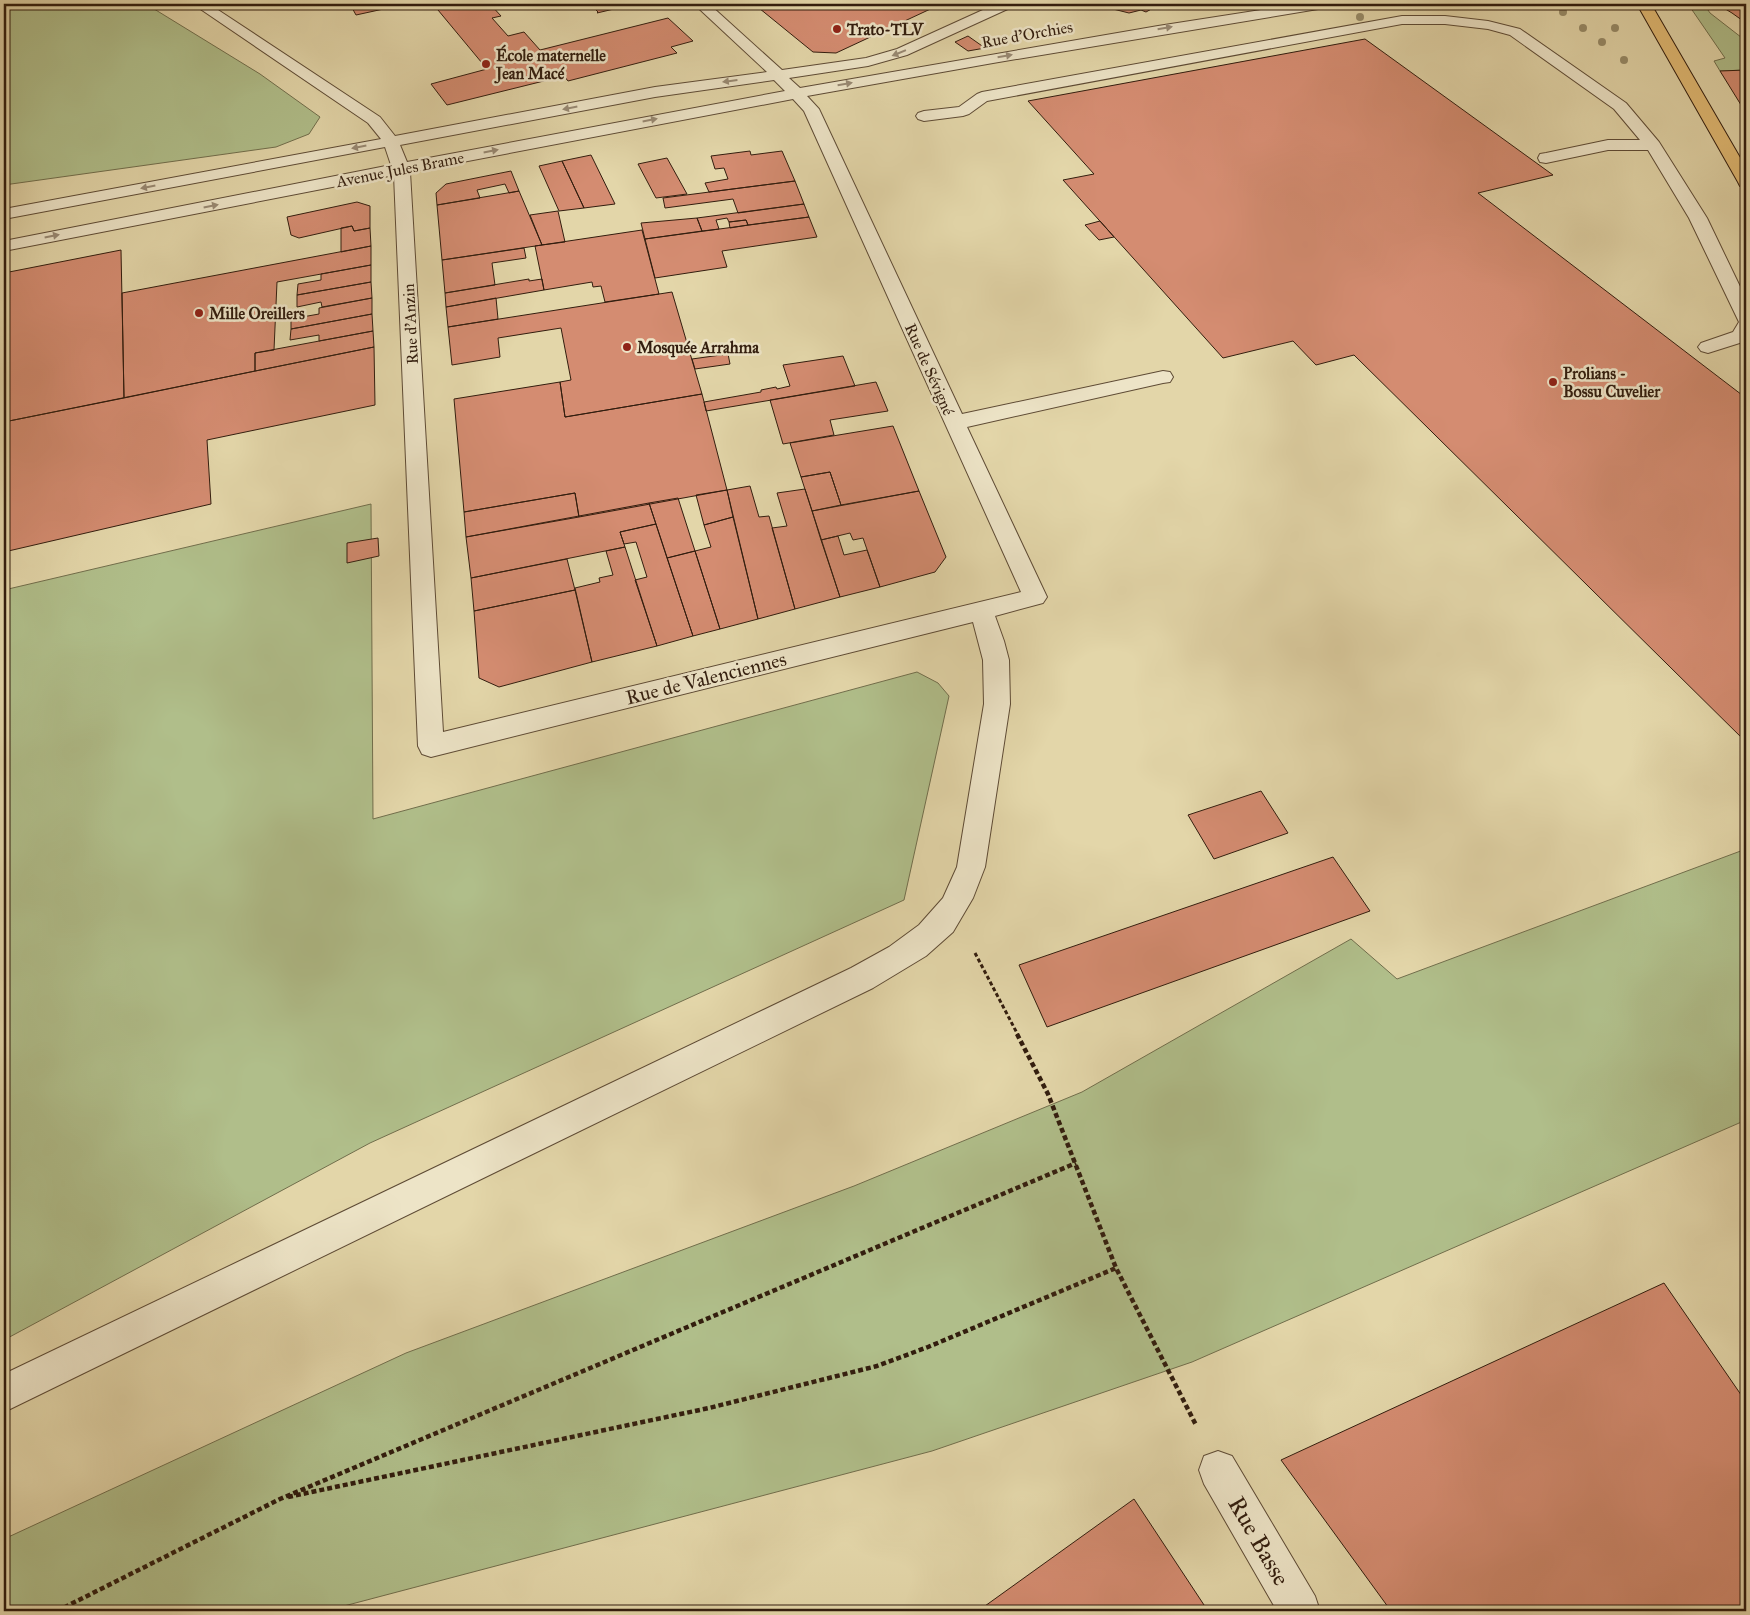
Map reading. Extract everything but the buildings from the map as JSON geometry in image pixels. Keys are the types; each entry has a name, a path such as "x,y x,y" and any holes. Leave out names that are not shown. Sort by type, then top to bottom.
{"main road":[{"path":"1644,4 1746,182"}],"street":[{"name":"Rue d'Anzin","path":"200,4 374,120 384,129 391,141 400,169 403,179 431,746"},
{"name":"Rue de Sévigné","path":"701,4 779,74 811,108 1035,598 981,610"},
{"name":"Avenue Jules Brame","path":"4,214 664,90 841,67 877,60 894,56 1007,4"},
{"name":"Rue d'Orchies","path":"796,92 1179,26 1324,4"},
{"path":"924,116 963,111 982,97 1402,20 1446,20 1488,25 1515,32 1620,106 1653,145 1698,218 1746,318"},
{"path":"934,38 931,48 936,57 948,63 962,63"},
{"name":"Avenue Jules Brame","path":"4,246 796,92"},
{"path":"1546,158 1608,145 1653,145"},
{"path":"1708,347 1741,336 1746,326"},
{"path":"954,423 1163,377"},
{"path":"4,1393 862,978 914,948 935,931 953,910 964,890 971,867 997,704 996,660 992,641 981,610"},
{"name":"Rue de Valenciennes","path":"431,746 981,610"},
{"name":"Rue Basse","path":"1218,1470 1300,1611"}],"path":[{"path":"953,910 1048,1094 1116,1268 1218,1470"},
{"path":"57,1611 280,1499 1076,1163"},
{"path":"280,1499 709,1408 877,1366 928,1347 1116,1268"}],"green space":[{"path":"9,4 146,4 260,74 320,117 309,134 276,147 4,185 4,42"},
{"path":"1688,4 1704,4 1710,13 1746,41 1746,70 1720,71 1714,61 1725,58"},
{"path":"371,504 373,819 917,672 938,683 949,696 904,900 370,1143 4,1340 4,590"},
{"path":"1746,849 1746,1120 1192,1362 932,1451 325,1611 4,1611 4,1539 406,1353 854,1186 1082,1092 1351,939 1397,979"}],"place":[{"name":"Trato-TLV","path":"837,29"},
{"name":"École maternelle Jean Macé","path":"486,64"},
{"name":"Mille Oreillers","path":"199,313"},
{"name":"Mosquée Arrahma","path":"627,347"},
{"name":"Prolians - Bossu Cuvelier","path":"1553,382"}]}
